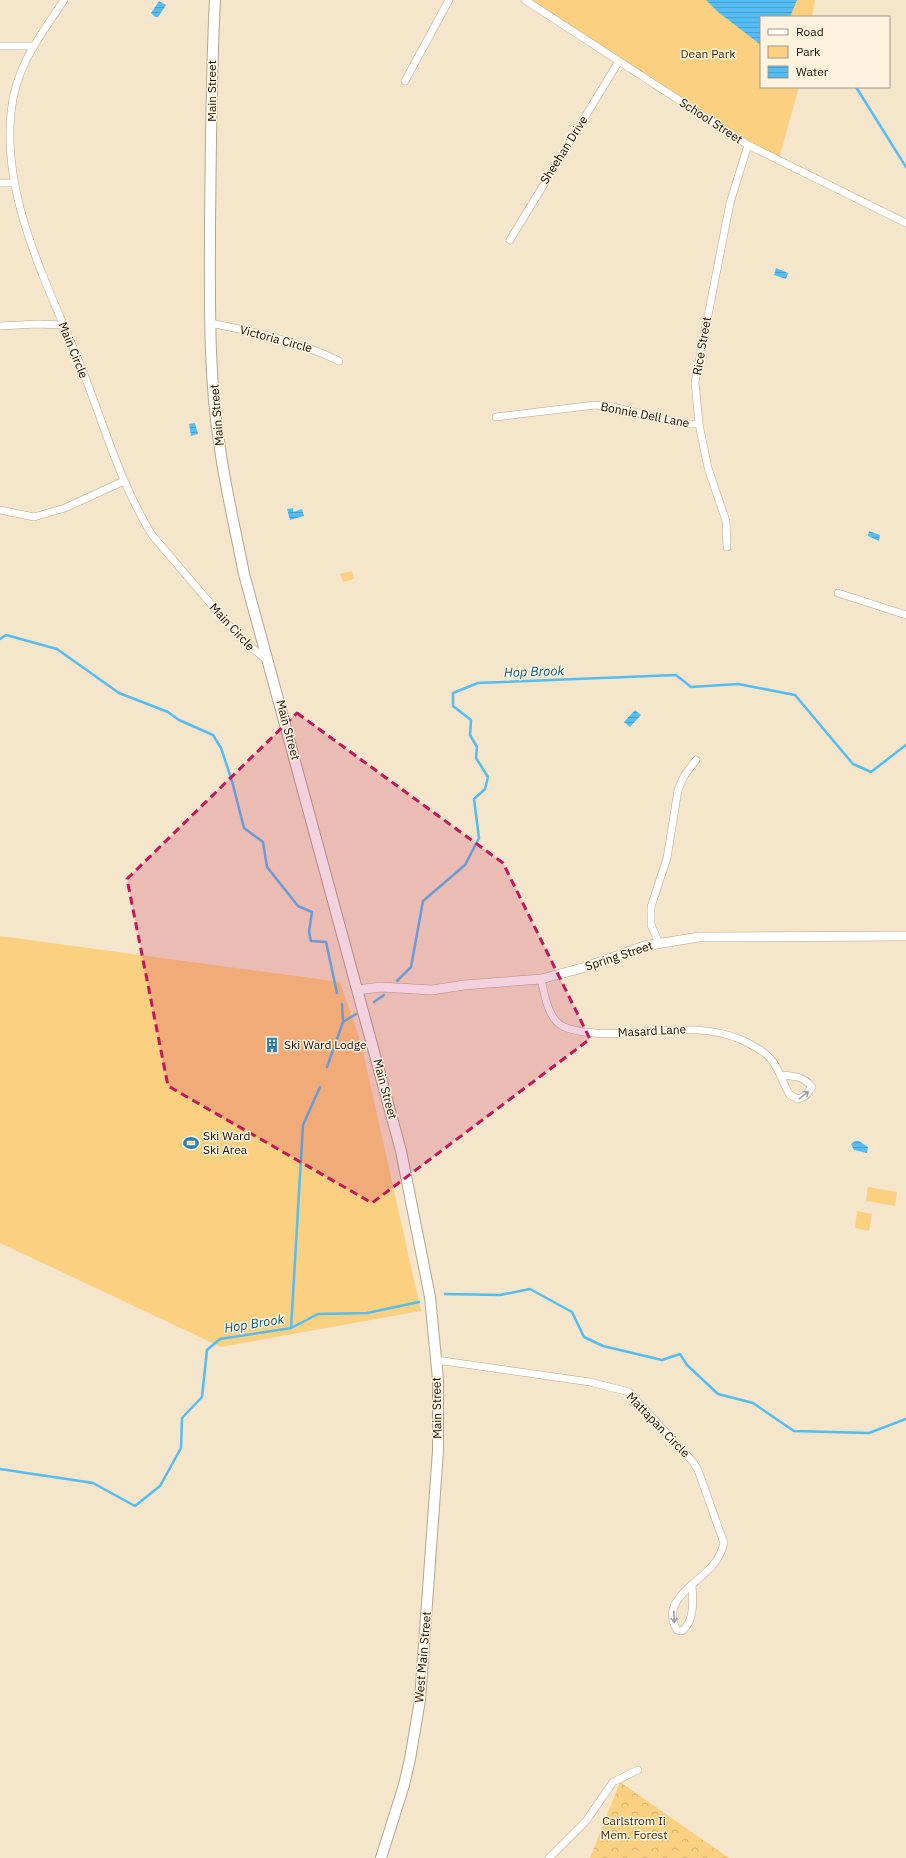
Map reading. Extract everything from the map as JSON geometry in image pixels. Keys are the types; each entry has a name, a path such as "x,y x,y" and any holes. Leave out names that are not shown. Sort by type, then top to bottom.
{"main road":[{"name":"Main Street","path":"214,0 210,201 210,323 220,449 233,524 244,574 269,661 401,1151 430,1297 438,1379 438,1451"},
{"name":"West Main Street","path":"381,1858 404,1785 417,1721 438,1451"}],"street":[{"name":"Main Circle","path":"64,0 33,46 22,66 11,113 10,146 15,183 36,262 63,325 124,481 152,535 240,638 269,661"},
{"path":"405,82 449,0"},
{"name":"School Street","path":"525,0 748,145 906,223"},
{"path":"0,46 33,46"},
{"name":"Sheehan Drive","path":"510,240 619,61"},
{"name":"Rice Street","path":"727,547 726,521 708,468 698,424 695,392 696,369 730,203 748,145"},
{"path":"0,183 15,183"},
{"name":"Victoria Circle","path":"210,323 288,340 317,350 339,361"},
{"path":"0,326 36,324 63,325"},
{"name":"Bonnie Dell Lane","path":"496,417 595,405 613,407 684,424 698,424"},
{"path":"0,510 34,517 65,508 124,481"},
{"path":"838,593 906,616"},
{"path":"659,943 651,925 651,907 667,858 678,790 684,776 696,760"},
{"name":"Spring Street","path":"358,990 380,987 432,990 464,985 541,979 586,967 644,946 699,937 906,936"},
{"name":"Masard Lane","path":"541,979 551,1014 563,1027 592,1033 628,1034 695,1029 726,1033 753,1045 770,1058 781,1075"},
{"name":"Mattapan Circle","path":"436,1360 590,1382 629,1392 693,1462 698,1470 724,1543 721,1554 714,1565 681,1594 672,1618 677,1630 682,1631 686,1628 690,1618 693,1605 692,1585"},
{"path":"549,1858 586,1821 614,1782 638,1770"}],"highlighted area":[{"path":"297,713 503,863 590,1039 372,1203 168,1086 127,879"}],"green space":[{"name":"Dean Park","path":"530,0 815,0 812,16 760,16 760,88 799,88 779,159 750,144"},
{"path":"352,571 354,579 343,582 340,574"},
{"name":"Ski Ward Ski Area","path":"0,936 340,982 361,1043 421,1311 221,1347 0,1243"},
{"path":"868,1187 897,1192 895,1206 866,1201"},
{"path":"857,1211 872,1214 869,1231 855,1228"},
{"name":"Carlstrom Ii Mem. Forest","path":"620,1782 729,1858 590,1858"}],"water":[{"path":"706,0 797,0 790,16 760,16 760,44 718,12"},
{"path":"159,1 166,5 158,17 155,17 151,13"},
{"path":"776,268 788,273 786,279 774,275"},
{"path":"195,423 198,434 191,436 189,424"},
{"path":"293,508 293,512 302,509 304,516 290,520 287,509"},
{"path":"869,531 880,535 879,541 868,536"},
{"path":"635,710 641,715 630,727 624,722"},
{"path":"855,1141 859,1141 868,1147 867,1153 854,1150 851,1144"}],"waterway":[{"name":"Hop Brook","path":"857,88 906,167"},
{"path":"0,639 6,635 57,649 119,693 168,712 179,720 213,735 221,748 232,781 244,828 263,842 267,867 298,906 312,912 309,932 311,941 326,942 337,993"},
{"name":"Hop Brook","path":"397,981 411,967 423,901 465,865 479,838 474,799 485,789 488,777 476,758 477,747 470,735 471,720 453,706 453,693 478,683 676,675 691,687 738,684 795,695 853,764 871,772 906,745"},
{"name":"Hop Brook","path":"374,1002 384,995"},
{"path":"342,1004 343,1022"},
{"name":"Hop Brook","path":"327,1067 343,1022 356,1014"},
{"name":"Hop Brook","path":"0,1469 93,1483 135,1506 160,1486 181,1448 182,1418 202,1397 207,1350 220,1339 291,1328 303,1125 320,1087"},
{"path":"445,1294 500,1295 530,1289 572,1312 584,1337 603,1346 662,1360 680,1354 687,1365 718,1394 753,1403 794,1431 869,1433 906,1419"},
{"path":"291,1328 318,1314 367,1313 419,1302"}],"place":[{"name":"Ski Ward Lodge","path":"272,1045"},
{"name":"Ski Ward Ski Area","path":"191,1143"}]}
